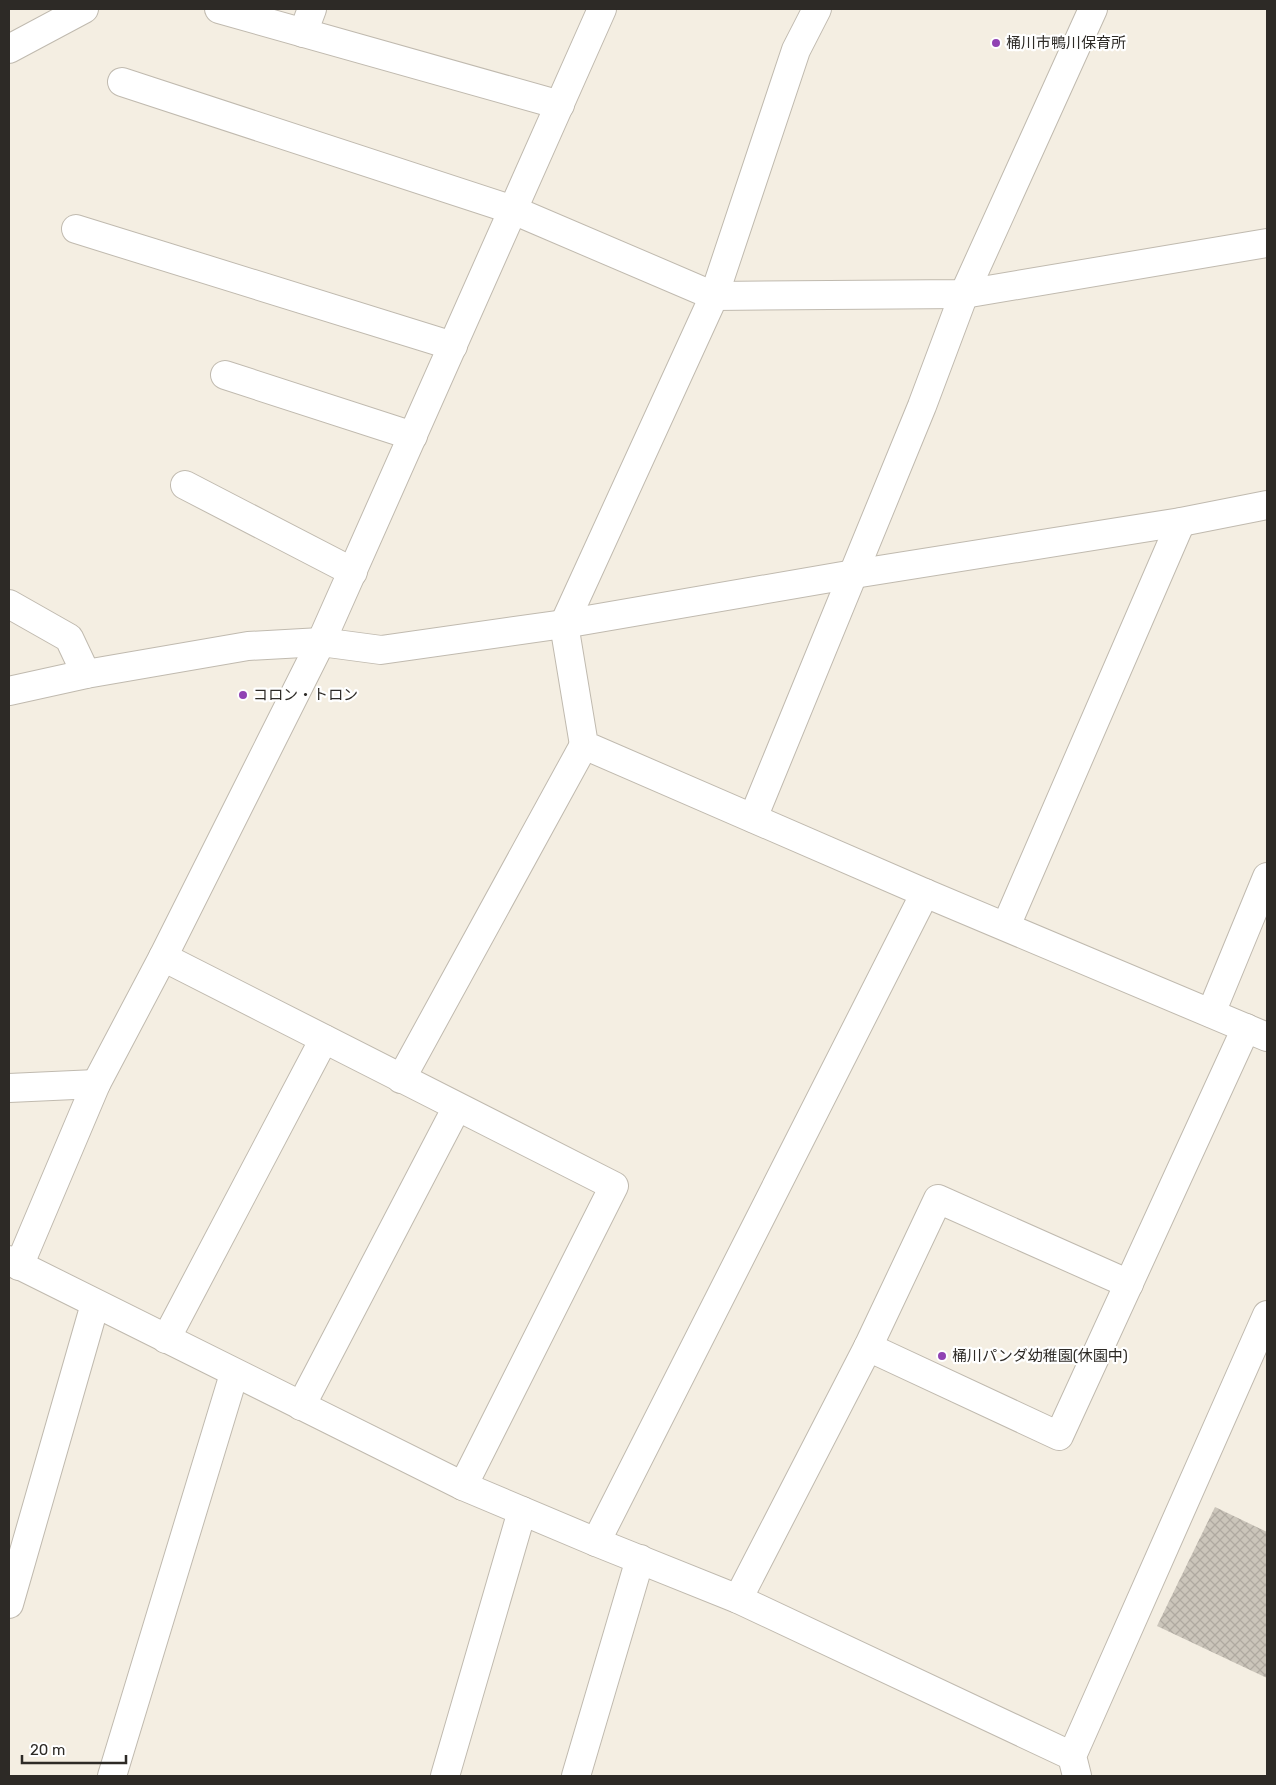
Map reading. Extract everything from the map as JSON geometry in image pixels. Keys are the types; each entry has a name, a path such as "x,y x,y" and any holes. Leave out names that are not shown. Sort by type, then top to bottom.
{"street":[{"path":"9,49 84,9"},
{"path":"219,9 307,21 560,105"},
{"path":"602,9 321,642 163,957 96,1084 14,1263 462,1486 738,1599 1074,1766 1267,1315"},
{"path":"401,1079 584,745 564,624 714,296 796,50 817,9"},
{"path":"753,818 922,406 964,294 1093,9"},
{"path":"122,82 513,210 714,296 964,294 1267,243"},
{"path":"76,229 453,346"},
{"path":"225,375 413,436"},
{"path":"185,485 353,572"},
{"path":"9,692 86,674 248,646 321,642 381,650 564,624 854,574 1182,522 1267,505"},
{"path":"1006,926 1182,522"},
{"path":"9,604 69,638 86,674"},
{"path":"584,745 925,893 1256,1032 1129,1284 1059,1436 868,1347"},
{"path":"1211,1013 1267,877"},
{"path":"596,1542 925,893"},
{"path":"163,957 614,1186 462,1486"},
{"path":"166,1339 324,1039"},
{"path":"9,1088 96,1084"},
{"path":"301,1406 457,1107"},
{"path":"738,1599 868,1347 938,1199 1129,1284"},
{"path":"9,1604 95,1304"},
{"path":"112,1776 234,1374"},
{"path":"450,1775 522,1511"},
{"path":"576,1776 640,1559"}],"building":[{"path":"1215,1507 1267,1532 1267,1678 1157,1626"}],"place":[{"name":"桶川市鴨川保育所","path":"996,43"},
{"name":"コロン・トロン","path":"243,695"},
{"name":"桶川パンダ幼稚園(休園中)","path":"942,1356"}]}
